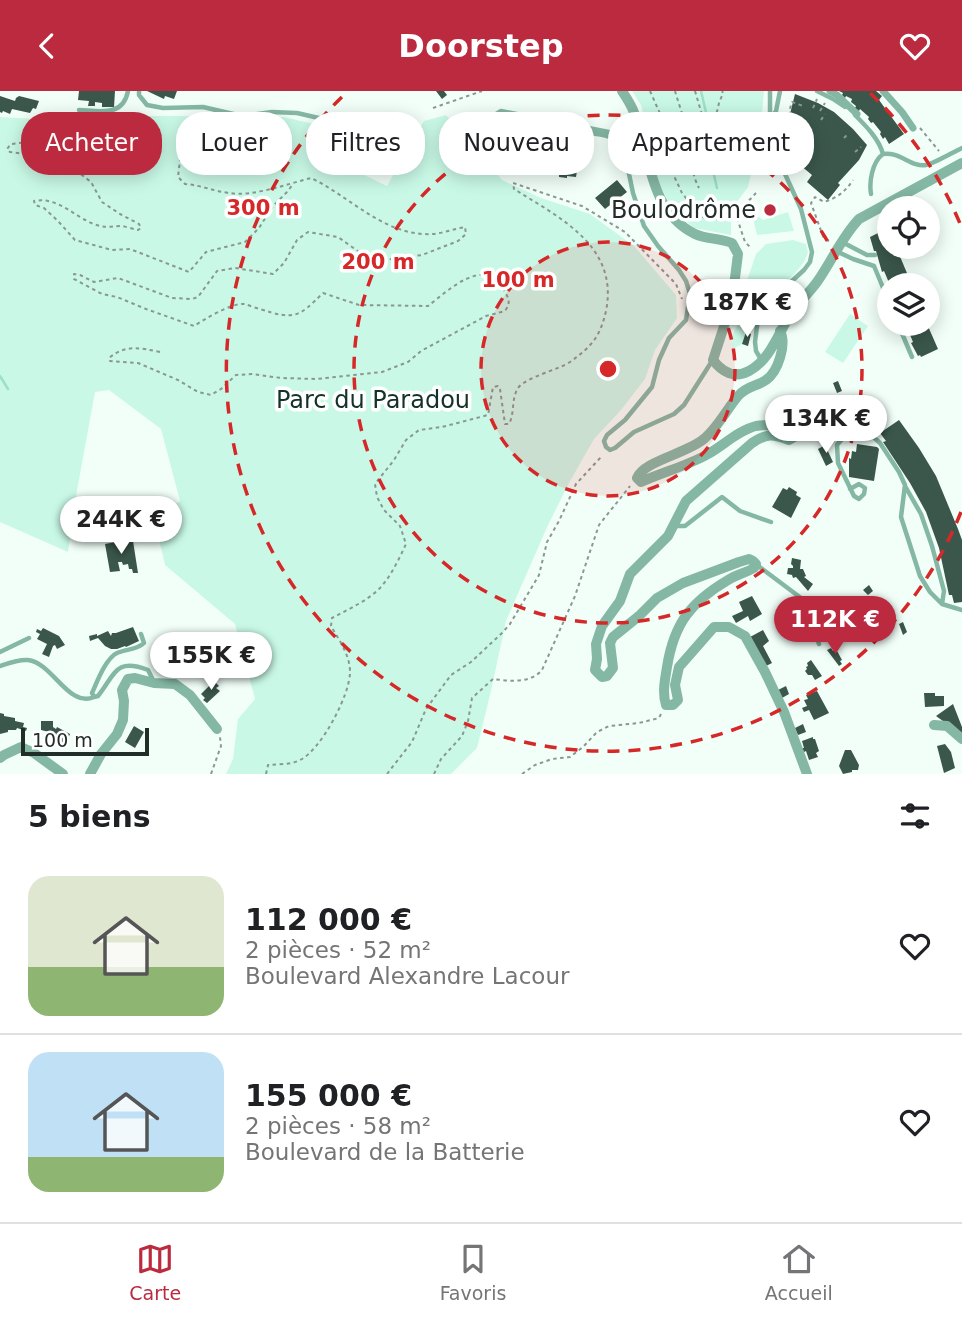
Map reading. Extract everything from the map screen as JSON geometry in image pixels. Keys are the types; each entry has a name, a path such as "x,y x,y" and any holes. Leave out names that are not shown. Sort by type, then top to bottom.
{"street":[{"path":"622,91 632,108 654,184 665,207 678,223 696,235 732,243 738,254 728,314 713,360 721,370 736,376 747,373 762,361 791,313 819,280 851,228 867,215 962,163"},
{"path":"830,91 857,114"},
{"path":"883,91 902,111 912,128"},
{"path":"780,331 783,337 780,355 766,380 740,393 706,438 685,451 655,462 639,473 637,478 641,482 684,466 748,428 760,425 790,428 794,437 789,440 776,435 764,435 686,501 668,536 630,574 620,601 602,626 596,644 595,670 602,677 607,676 612,669 610,643 613,637 657,598 683,583 749,559 755,563 754,568 731,578 690,608 670,651 663,694 666,705 673,705 678,700 675,685 679,667 714,627 729,627 745,636 765,672 784,712 807,774"},
{"path":"90,774 117,734 123,720 122,690 128,679 175,684 190,695 217,729"},
{"path":"934,725 947,726 962,739"},
{"path":"0,758 21,747 34,753 62,774"}],"lane":[{"path":"79,110 114,110 127,100 128,91"},
{"path":"139,91 147,104 163,109 203,107 225,112"},
{"path":"770,91 770,112"},
{"path":"775,112 780,91"},
{"path":"817,91 856,116 874,137 883,154"},
{"path":"501,111 614,133 625,140 585,134 566,147 552,147 545,141 539,127 530,121 493,115 501,111"},
{"path":"871,194 869,185 877,159 883,154 891,153 925,166 962,148"},
{"path":"608,449 604,441 607,435 625,420 652,387 659,360 669,338 686,320 690,294 679,269 644,226 629,175"},
{"path":"762,361 756,351 755,342 758,319 781,291 804,270 810,262 812,252 801,209 785,175"},
{"path":"838,246 875,255"},
{"path":"838,246 853,260 874,267 877,274"},
{"path":"903,336 912,357"},
{"path":"602,456 634,432 674,414 684,405 713,360"},
{"path":"795,435 856,406 863,408 872,425 868,432"},
{"path":"850,489 838,463 837,445 847,433 868,432 880,443 899,472 921,514 944,591 942,604"},
{"path":"905,485 901,517 920,576 942,604 962,610"},
{"path":"674,526 685,526 722,497 740,511 771,522"},
{"path":"755,563 801,598 819,644"},
{"path":"94,697 92,693 109,660 114,654 140,647 144,643 141,634"},
{"path":"0,652 29,638"},
{"path":"0,666 32,660 77,698 87,700 98,696 115,670 124,665 137,665 148,670 154,683"}],"path":[{"path":"433,108 482,91"},
{"path":"650,91 670,136 674,176 682,193 699,215 708,220 736,217"},
{"path":"675,91 687,134 694,179 699,188"},
{"path":"695,91 703,118 711,122 715,120 722,91"},
{"path":"789,112 792,102 803,106"},
{"path":"813,108 815,102"},
{"path":"820,111 824,106"},
{"path":"821,120 825,114"},
{"path":"912,128 918,125 946,156"},
{"path":"844,138 849,133"},
{"path":"21,143 11,144 7,149 21,153"},
{"path":"855,152 861,147"},
{"path":"82,175 91,182 102,202 139,224 141,228 138,230 123,226 95,225 55,202 34,201 35,205 44,208 75,240 112,250 130,249 189,272 206,252 245,242 293,183"},
{"path":"160,352 135,347 117,351 109,358 110,361 138,363 178,380 198,392 211,395 236,375 317,379 382,372 408,362 421,351 486,316 505,311 510,300 499,282 487,275 471,277 455,284 428,306 359,305 323,293 305,312 291,316 243,303 213,314 194,326 117,297 102,295 74,279 74,274 94,282 118,278 172,298 192,299 198,297 217,271 235,268 273,274 284,263 297,240 308,232 338,237 362,254 385,260 422,255 458,241 466,234 465,227 433,234 403,232 311,178 253,192 231,194 185,184 178,175"},
{"path":"829,241 824,239 811,203 816,197 824,202 835,199 853,180"},
{"path":"266,774 268,765 297,762 309,755 324,736 346,692 350,670 344,649 331,626 332,618 356,605 380,587 406,544 400,526 384,510 377,498 375,484 406,440 418,429 442,427 488,415 493,387 498,386 505,424 509,424 514,397 520,386 568,363 594,342 602,328 608,299 606,275 598,256 587,240 565,221 513,189 513,183 582,206 625,232 676,284 688,309"},
{"path":"736,217 756,193"},
{"path":"736,217 745,242 750,247"},
{"path":"387,774 412,741 426,709 451,675 471,662 510,624 539,575 547,542 576,484 602,456"},
{"path":"434,774 441,759 462,736 472,698 482,688 492,679 515,682 536,676 542,670 575,596 599,526 637,478"},
{"path":"522,774 534,765 570,757 597,732 609,726 659,718 666,705"},
{"path":"211,774 221,746 217,729"}],"green space":[{"path":"632,91 764,91 762,112 643,112"},
{"name":"Parc du Paradou","path":"162,116 176,116 176,175 292,175 292,119 306,122 306,175 364,175 387,186 393,175 425,175 425,121 439,117 439,175 498,175 502,180 541,198 590,214 634,246 676,295 677,318 655,350 645,379 594,439 548,525 506,621 477,748 451,774 226,774 233,759 238,719 255,699 235,624 165,565 154,518 180,501 161,429 109,390 95,392 68,552 0,522 0,117 21,118 21,175 162,175"},
{"path":"657,175 751,175 748,187 731,210 731,235 694,228 672,209"},
{"path":"788,212 794,231 757,235 753,218 759,217 763,220"},
{"path":"793,240 806,244 808,253 804,262 754,321 748,325 740,325 734,319 756,254 766,244"},
{"path":"850,314 868,326 843,363 825,352"},
{"path":"738,325 746,332 742,344 733,349 734,331"}],"building":[{"path":"79,91 115,91 114,107 102,107 102,103 95,102 95,106 88,106 89,101 78,100"},
{"path":"147,91 177,91 174,99 165,96 164,99"},
{"path":"436,91 444,91 447,95 442,99"},
{"path":"839,91 876,91 882,96 879,100 904,134 889,144 869,117 855,108 852,99 846,96 845,98"},
{"path":"795,94 818,103 834,112 867,145 859,160 838,183 840,185 828,200 807,182 814,175 814,112 790,112"},
{"path":"0,96 15,101 19,96 39,101 36,109 33,108 31,112 12,109 10,114 0,112"},
{"path":"559,175 576,175 576,177"},
{"path":"617,180 627,192 605,209 595,198"},
{"path":"877,234 877,254 874,251 870,237"},
{"path":"878,259 901,259 907,273 884,271 882,272"},
{"path":"746,332 751,334 748,346 742,344"},
{"path":"910,336 932,336 938,349 921,357 911,343"},
{"path":"838,381 842,391 837,393 833,383"},
{"path":"899,420 936,476 962,540 962,602 954,603 952,595 949,595 939,548 926,512 883,442 886,441 880,433"},
{"path":"857,444 879,449 874,481 849,477 849,458 851,459 852,451 856,452"},
{"path":"825,445 833,462 826,466 818,449"},
{"path":"789,487 801,498 791,518 772,507 783,488 787,490"},
{"path":"133,541 138,573 133,573 128,564 123,565 122,562 118,562 120,571 110,572 105,544"},
{"path":"792,558 801,560 800,569 803,569 806,576 804,577 813,584 808,591 796,577 787,574 788,568 793,568"},
{"path":"869,585 873,591 868,595 863,590"},
{"path":"752,596 762,614 750,621 748,616 736,623 732,616 743,611 739,602"},
{"path":"864,596 868,620 863,624 859,601"},
{"path":"817,603 824,621 817,627 810,606"},
{"path":"790,617 792,625 797,624 799,630 789,633 785,620"},
{"path":"903,622 907,632 903,635 899,624"},
{"path":"133,627 139,641 126,647 111,649 98,638 90,641 89,636 108,631 111,636 112,633"},
{"path":"43,628 59,636 65,645 57,649 53,646 49,657 42,654 47,644 37,639 40,634 36,632 37,629 41,631"},
{"path":"763,630 769,641 763,646 772,663 766,666 750,637"},
{"path":"831,648 833,651 836,649 842,660 839,666 827,650"},
{"path":"811,660 822,676 815,680 805,671"},
{"path":"214,681 220,691 207,703 201,694"},
{"path":"786,686 789,694 782,698 778,690"},
{"path":"817,691 829,713 814,720 809,710 804,712 802,708 807,706 804,700 808,699 806,695"},
{"path":"924,693 944,696 944,706 925,707"},
{"path":"953,704 962,727 962,735 936,716"},
{"path":"0,713 24,723 26,731 17,728 0,734"},
{"path":"41,721 53,721 53,727 70,734 66,744 51,737 53,733 41,730"},
{"path":"803,724 806,732 798,735 795,728"},
{"path":"134,726 144,732 135,748 125,742"},
{"path":"813,737 819,751 816,753 818,757 809,760 802,748 802,741"},
{"path":"945,744 951,752 955,768 944,773 937,746"},
{"path":"845,750 851,750 859,765 858,770 843,774 839,766"}],"waterway":[{"path":"701,91 708,121 708,149 717,188"},
{"path":"0,376 8,389"}],"place":[{"name":"Boulodrôme","path":"770,210"}]}
